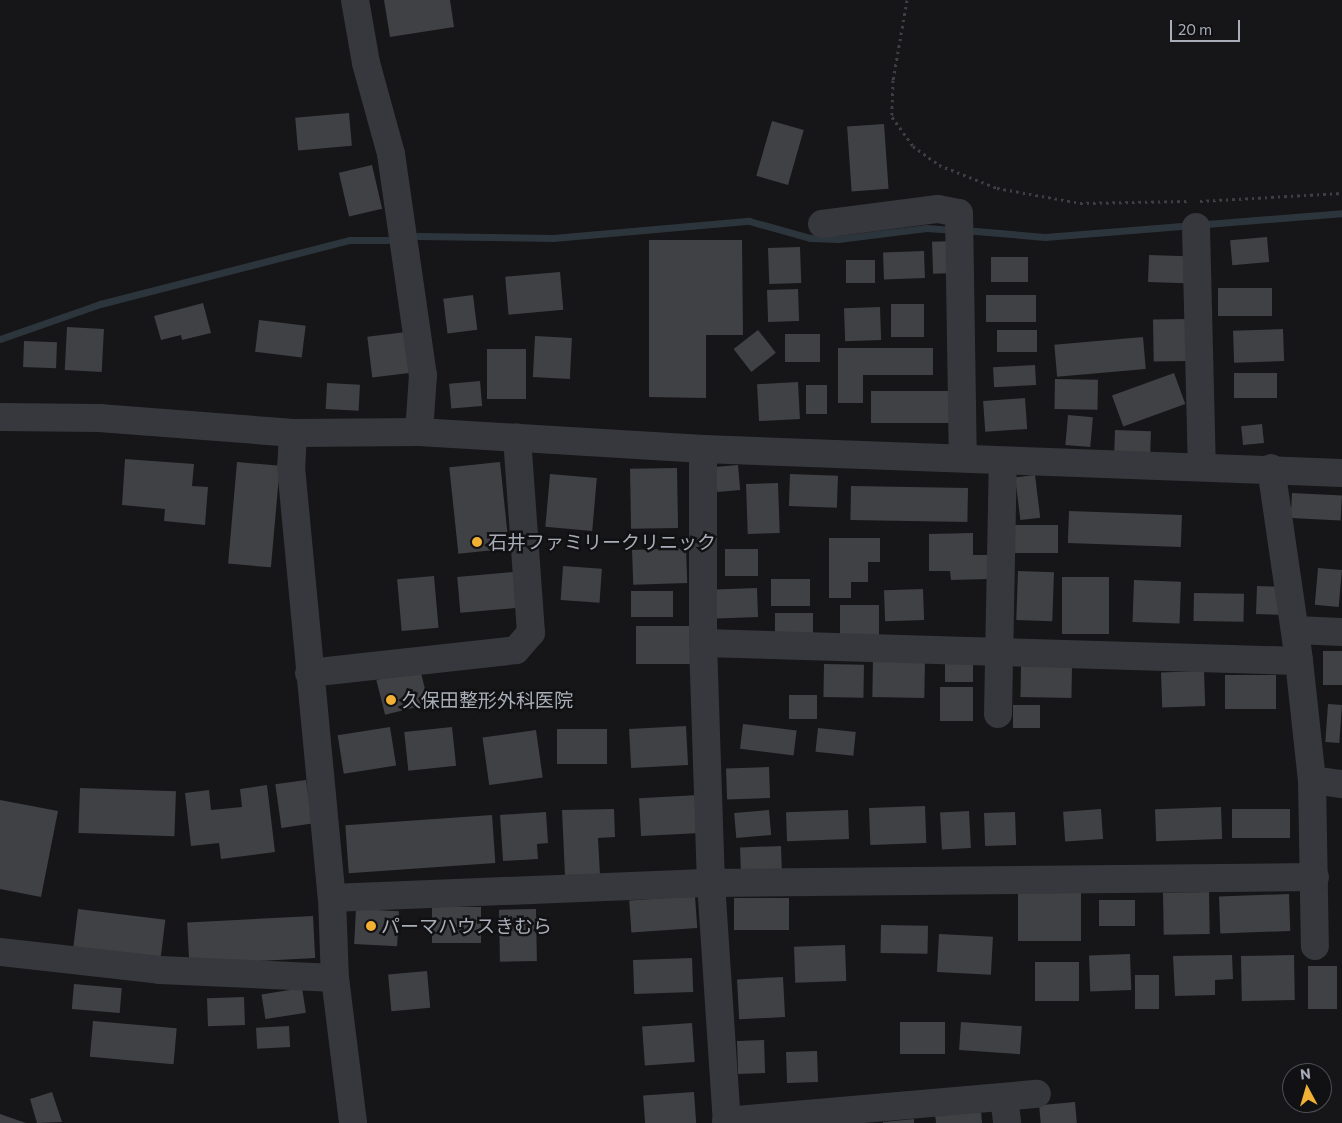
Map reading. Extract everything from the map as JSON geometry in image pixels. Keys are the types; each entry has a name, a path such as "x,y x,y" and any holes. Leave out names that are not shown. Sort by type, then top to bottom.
{"street":[{"path":"355,0 366,62 391,154 423,375 419,432"},
{"path":"822,224 938,210 959,214 963,458"},
{"path":"1196,227 1202,466"},
{"path":"0,417 98,418 293,432 419,432 703,449 1003,461 1272,468 1342,473"},
{"path":"293,432 291,467 308,672 332,898 335,978 353,1123"},
{"path":"308,672 516,650 531,633 517,438"},
{"path":"703,449 703,644 711,883 726,1122 1006,1110 1037,1094"},
{"path":"998,714 1001,653 1003,461"},
{"path":"1272,468 1300,661 1312,780 1315,946"},
{"path":"1295,630 1342,632"},
{"path":"703,644 1300,661"},
{"path":"1312,780 1342,784"},
{"path":"332,898 711,883 1315,876"},
{"path":"0,952 160,970 335,978"}],"path":[{"path":"907,0 893,80 892,117 913,146 939,165 997,188 1080,203 1342,193"}],"building":[{"path":"384,0 450,0 454,27 390,37"},
{"path":"349,113 352,146 298,151 295,118"},
{"path":"772,121 804,130 788,185 756,176"},
{"path":"884,124 889,189 852,191 847,127"},
{"path":"372,165 382,209 349,216 339,173"},
{"path":"1267,237 1269,262 1232,265 1230,240"},
{"path":"649,240 742,240 743,335 706,335 706,398 649,397"},
{"path":"954,241 955,273 933,274 932,242"},
{"path":"800,247 801,283 769,284 768,248"},
{"path":"924,251 925,278 884,279 883,252"},
{"path":"1149,255 1187,256 1186,283 1148,282"},
{"path":"991,257 1028,257 1028,282 991,282"},
{"path":"846,260 875,260 875,283 846,283"},
{"path":"560,272 563,310 509,315 505,277"},
{"path":"1218,288 1272,288 1272,316 1218,316"},
{"path":"798,289 799,321 768,322 767,290"},
{"path":"473,295 477,330 447,333 443,299"},
{"path":"986,295 1036,295 1036,322 986,322"},
{"path":"203,303 211,333 182,340 181,335 161,340 154,316"},
{"path":"891,304 924,304 924,337 891,337"},
{"path":"880,307 881,340 845,341 844,308"},
{"path":"1187,319 1188,361 1154,362 1153,320"},
{"path":"259,320 306,326 302,357 255,352"},
{"path":"67,327 104,329 102,372 65,370"},
{"path":"1283,329 1284,361 1234,363 1233,331"},
{"path":"758,330 776,353 751,372 734,349"},
{"path":"997,330 1037,330 1037,352 997,352"},
{"path":"406,332 411,373 372,377 367,337"},
{"path":"785,334 820,334 820,362 785,362"},
{"path":"535,336 572,338 570,379 533,377"},
{"path":"1143,337 1146,369 1057,377 1054,345"},
{"path":"24,341 57,342 56,368 23,367"},
{"path":"838,348 933,348 933,375 863,375 863,403 838,403"},
{"path":"487,349 526,349 526,399 487,399"},
{"path":"1035,365 1036,385 994,387 993,367"},
{"path":"1174,373 1185,404 1123,427 1112,396"},
{"path":"1234,373 1277,373 1277,398 1234,398"},
{"path":"1055,379 1098,380 1097,410 1054,409"},
{"path":"480,381 482,406 451,409 449,384"},
{"path":"798,382 800,419 759,421 757,384"},
{"path":"327,383 360,385 359,411 326,409"},
{"path":"806,385 827,385 827,414 806,414"},
{"path":"871,391 956,391 956,423 871,423"},
{"path":"1025,398 1027,429 985,432 983,401"},
{"path":"1068,415 1093,417 1090,447 1065,445"},
{"path":"1262,424 1264,443 1243,445 1241,426"},
{"path":"1115,430 1151,431 1150,453 1114,452"},
{"path":"125,459 194,464 192,486 208,487 205,525 164,521 165,509 122,505"},
{"path":"237,462 280,466 271,567 228,564"},
{"path":"500,462 509,549 458,554 449,467"},
{"path":"738,465 740,490 717,492 715,467"},
{"path":"677,468 678,528 631,529 630,469"},
{"path":"550,474 597,478 592,531 545,527"},
{"path":"790,474 838,476 837,508 789,506"},
{"path":"1035,475 1040,518 1020,520 1015,477"},
{"path":"778,483 780,533 748,534 746,484"},
{"path":"851,486 968,488 967,522 850,520"},
{"path":"1292,493 1342,496 1341,521 1291,518"},
{"path":"1069,511 1182,515 1181,547 1068,543"},
{"path":"1013,525 1058,525 1058,553 1013,553"},
{"path":"973,533 973,555 987,555 988,579 951,580 950,571 929,571 929,534"},
{"path":"829,538 880,538 880,562 868,562 868,582 851,582 851,598 829,598"},
{"path":"686,548 687,583 633,585 632,550"},
{"path":"725,549 758,549 758,576 725,576"},
{"path":"563,566 602,569 600,603 561,600"},
{"path":"1318,568 1342,570 1339,607 1315,605"},
{"path":"1018,571 1054,572 1052,621 1016,620"},
{"path":"514,572 517,608 460,613 457,577"},
{"path":"434,576 439,628 402,631 397,579"},
{"path":"1062,577 1109,577 1109,634 1062,634"},
{"path":"771,579 810,579 810,606 771,606"},
{"path":"1134,580 1181,582 1180,624 1133,622"},
{"path":"1257,586 1281,587 1280,615 1256,614"},
{"path":"757,588 758,617 717,618 716,589"},
{"path":"923,589 924,620 885,621 884,590"},
{"path":"631,591 673,591 673,617 631,617"},
{"path":"1194,593 1244,594 1244,622 1194,621"},
{"path":"840,605 879,605 879,636 840,636"},
{"path":"775,613 813,613 813,635 775,635"},
{"path":"636,626 690,626 690,664 636,664"},
{"path":"1323,651 1342,651 1342,685 1323,685"},
{"path":"873,658 925,659 924,698 872,697"},
{"path":"945,661 973,661 973,682 945,682"},
{"path":"824,664 864,665 863,698 823,697"},
{"path":"1021,666 1072,667 1071,698 1020,697"},
{"path":"420,669 429,704 385,715 376,680"},
{"path":"1204,671 1205,706 1162,707 1161,673"},
{"path":"1225,675 1276,675 1276,709 1225,709"},
{"path":"940,687 973,687 973,721 940,721"},
{"path":"789,695 817,695 817,719 789,719"},
{"path":"1328,704 1342,705 1339,743 1325,742"},
{"path":"1013,705 1040,705 1040,728 1013,728"},
{"path":"743,724 797,731 794,755 740,749"},
{"path":"686,726 688,765 631,768 629,729"},
{"path":"390,727 396,766 344,774 338,735"},
{"path":"452,727 456,766 408,771 404,732"},
{"path":"818,728 856,732 853,756 815,752"},
{"path":"557,729 607,729 607,764 557,764"},
{"path":"536,730 543,778 489,785 483,738"},
{"path":"769,767 770,798 727,799 726,769"},
{"path":"306,780 312,824 281,828 275,784"},
{"path":"267,785 275,852 221,859 219,843 191,846 185,793 209,790 211,810 242,807 240,789"},
{"path":"80,788 176,791 174,836 78,833"},
{"path":"699,795 701,833 641,836 639,798"},
{"path":"0,800 58,811 41,897 0,889"},
{"path":"925,806 926,843 870,845 869,808"},
{"path":"1221,807 1222,839 1156,841 1155,809"},
{"path":"614,809 615,837 598,838 600,875 565,876 562,810"},
{"path":"1101,809 1103,839 1065,842 1063,812"},
{"path":"1232,809 1290,809 1290,838 1232,838"},
{"path":"769,810 771,835 736,838 734,813"},
{"path":"848,810 849,839 787,841 786,812"},
{"path":"969,811 971,848 942,849 940,813"},
{"path":"546,812 548,843 537,844 538,859 503,861 500,815"},
{"path":"1015,812 1016,845 985,846 984,813"},
{"path":"492,815 495,863 349,873 345,825"},
{"path":"781,846 782,869 741,870 740,847"},
{"path":"1209,892 1210,934 1164,935 1163,893"},
{"path":"1018,893 1081,893 1081,941 1018,941"},
{"path":"1289,894 1290,931 1220,933 1219,896"},
{"path":"695,896 697,928 631,933 629,901"},
{"path":"734,898 789,898 789,930 734,930"},
{"path":"1099,900 1135,900 1135,926 1099,926"},
{"path":"432,907 481,907 481,943 432,943"},
{"path":"78,909 165,920 161,957 73,947"},
{"path":"356,909 399,911 397,946 354,944"},
{"path":"536,909 537,961 500,962 499,910"},
{"path":"313,916 315,958 189,965 187,923"},
{"path":"881,925 928,926 928,954 881,953"},
{"path":"939,934 993,937 991,975 937,972"},
{"path":"845,945 846,981 795,983 794,947"},
{"path":"1130,954 1131,990 1090,991 1089,955"},
{"path":"1232,955 1233,979 1215,980 1215,995 1175,996 1173,956"},
{"path":"1294,955 1295,1000 1242,1001 1241,956"},
{"path":"692,958 693,992 634,994 633,960"},
{"path":"1035,962 1079,962 1079,1001 1035,1001"},
{"path":"1308,966 1337,966 1337,1009 1308,1009"},
{"path":"427,971 430,1008 391,1011 388,974"},
{"path":"1135,975 1159,975 1159,1009 1135,1009"},
{"path":"783,977 785,1017 739,1019 737,979"},
{"path":"74,984 122,988 120,1013 72,1009"},
{"path":"302,988 306,1013 265,1019 262,994"},
{"path":"244,997 245,1025 208,1026 207,998"},
{"path":"93,1021 177,1028 174,1064 90,1057"},
{"path":"900,1022 945,1022 945,1054 900,1054"},
{"path":"961,1022 1022,1026 1020,1054 959,1050"},
{"path":"692,1023 695,1062 645,1065 642,1026"},
{"path":"289,1026 290,1047 257,1049 256,1028"},
{"path":"764,1040 765,1073 738,1074 737,1041"},
{"path":"817,1051 818,1082 787,1083 786,1052"},
{"path":"52,1092 62,1122 37,1123 30,1099"},
{"path":"694,1092 696,1123 645,1123 643,1096"},
{"path":"1075,1102 1077,1123 1041,1123 1039,1105"},
{"path":"981,1111 982,1123 936,1123 935,1114"},
{"path":"0,1114 26,1123 0,1123"},
{"path":"914,1119 914,1123 883,1123 883,1122"}],"waterway":[{"path":"964,230 1045,237 1342,213"},
{"path":"418,236 553,238 749,221 810,238 838,239 926,228 953,230"},
{"path":"0,339 100,304 350,240 387,240"}],"place":[{"name":"石井ファミリークリニック","path":"477,542"},
{"name":"久保田整形外科医院","path":"391,700"},
{"name":"パーマハウスきむら","path":"371,926"}]}
